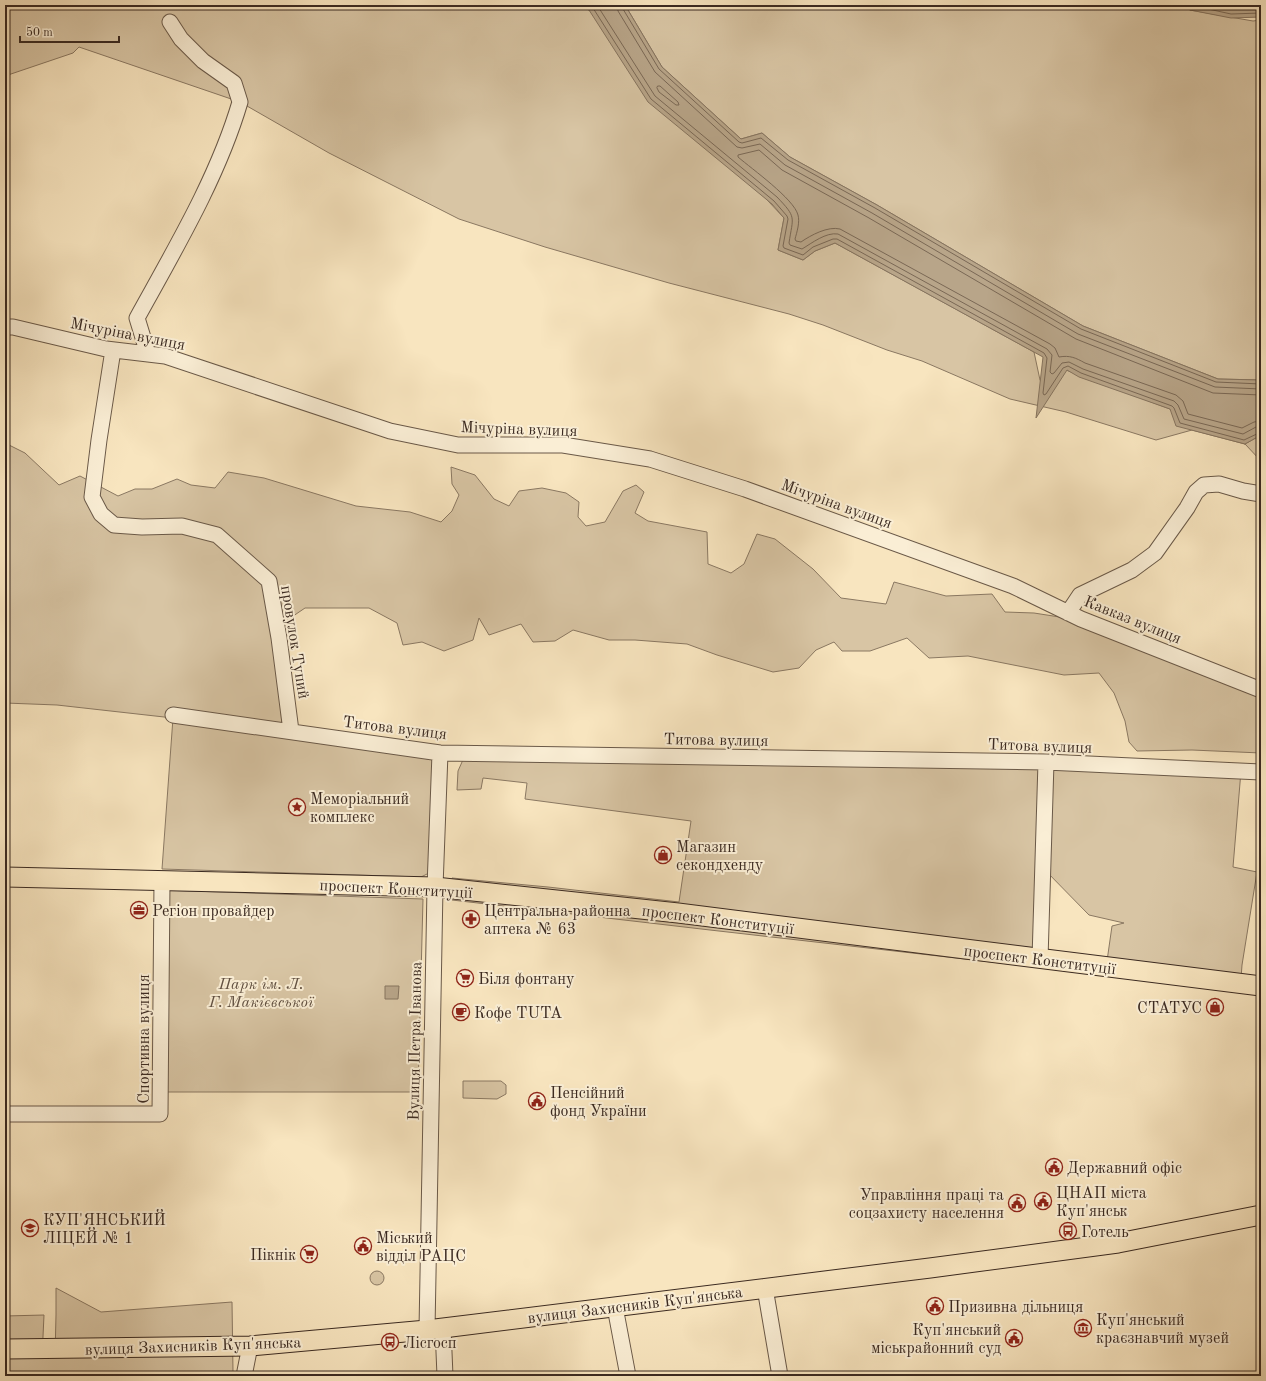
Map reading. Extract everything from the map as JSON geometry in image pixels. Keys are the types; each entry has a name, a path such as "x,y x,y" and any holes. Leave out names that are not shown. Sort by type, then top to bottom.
{"main road":[{"name":"проспект Конституції","path":"5,877 435,887 678,914 1261,986"},
{"name":"вулиця Захисників Куп'янська","path":"5,1349 250,1346 435,1329 1118,1242 1261,1215"}],"street":[{"path":"148,354 137,318 177,245 209,181 240,102 234,83 203,61 181,38 170,22"},
{"name":"Мічуріна вулиця","path":"5,327 14,327 113,350 164,356 390,431 458,445 563,445 650,460 753,492 1013,586 1068,612"},
{"name":"провулок Тупий","path":"113,350 92,497 101,514 114,525 142,527 182,526 217,536 269,581 279,638 291,731"},
{"name":"Кавказ вулиця","path":"1261,494 1243,491 1219,484 1204,485 1196,492 1187,508 1155,553 1132,570 1080,595 1068,612 1081,619 1261,690"},
{"name":"Титова вулиця","path":"173,715 440,753 1046,762 1261,772"},
{"name":"Вулиця Петра Іванова","path":"440,753 435,887 435,1329 445,1376"},
{"path":"1040,959 1046,762"},
{"name":"Спортивна вулиця","path":"5,1114 160,1114 162,881"},
{"path":"765,1288 780,1376"},
{"path":"615,1307 628,1376"},
{"path":"244,1376 250,1346"}],"green space":[{"path":"5,5 579,5 589,10 784,218 778,250 803,260 815,251 835,243 1034,352 1040,380 1047,390 1066,370 1170,409 1245,444 1192,430 1156,440 1066,412 1010,399 922,361 887,350 823,325 789,314 669,283 545,247 459,219 329,153 240,102 79,47 73,53 5,76"},
{"path":"625,5 1183,5 1190,10 1253,21 1261,20 1261,380 1218,379 1083,326 877,205 790,157 762,133 741,139 662,67"},
{"path":"1261,435 1261,461 1245,444"},
{"path":"5,443 25,453 59,485 80,476 118,496 135,489 152,489 177,479 191,485 215,488 228,472 264,478 356,506 410,512 441,522 452,511 459,495 452,484 451,467 475,475 494,499 509,506 519,491 542,488 566,493 579,502 578,517 586,526 605,522 623,491 636,485 644,492 635,513 648,521 707,532 708,564 731,573 744,564 757,534 775,539 813,569 841,598 886,604 894,582 946,596 992,594 1005,612 1034,613 1085,621 1261,690 1261,753 1192,750 1137,751 1129,742 1125,721 1114,693 1099,673 1064,675 968,656 929,658 907,638 870,651 842,651 834,642 816,650 799,668 773,672 687,644 635,640 609,640 573,630 555,641 533,642 521,624 489,635 479,618 473,640 444,651 422,642 403,645 397,623 369,608 305,608 277,627 282,730 433,760 429,873 421,877 162,869 173,718 57,705 5,703"},
{"path":"466,753 1241,771 1233,867 1257,872 1242,965 1240,992 1105,975 1112,926 1124,923 1089,915 1043,868 1035,967 452,900 452,878 679,902 691,821 525,799 527,783 483,778 481,789 457,790 458,771"},
{"name":"Парк ім. Л. Г. Макієвської","path":"162,890 423,899 418,1092 160,1092"},
{"path":"463,1081 501,1081 506,1085 506,1094 497,1099 463,1098"},
{"path":"374,1271 380,1271 384,1275 384,1281 380,1285 374,1285 370,1281 370,1275"},
{"path":"56,1288 101,1312 232,1302 233,1372 5,1375 5,1316 44,1315 42,1358 55,1357"}],"water":[{"path":"579,5 625,5 662,67 741,139 762,133 790,157 877,205 1083,326 1218,379 1261,380 1261,435 1245,444 1176,426 1170,409 1079,377 1067,370 1036,418 1043,357 835,243 815,251 803,260 778,250 784,218 772,204 648,102 589,10"},
{"path":"1183,5 1261,5 1261,17 1231,18 1190,10"},
{"path":"385,986 399,986 398,999 385,999"}],"place":[{"name":"Меморіальний комплекс","path":"297,807"},
{"name":"Магазин секондхенду","path":"663,855"},
{"name":"Регіон провайдер","path":"139,910"},
{"name":"Центральна районна аптека № 63","path":"471,919"},
{"name":"Біля фонтану","path":"465,978"},
{"name":"СТАТУС","path":"1215,1007"},
{"name":"Кофе TUTA","path":"461,1012"},
{"name":"Пенсійний фонд України","path":"537,1101"},
{"name":"Державний офіс","path":"1054,1167"},
{"name":"ЦНАП міста Куп'янськ","path":"1043,1201"},
{"name":"Управління праці та соцзахисту населення","path":"1017,1203"},
{"name":"КУП'ЯНСЬКИЙ ЛІЦЕЙ № 1","path":"30,1228"},
{"name":"Готель","path":"1068,1231"},
{"name":"Міський відділ РАЦС","path":"363,1246"},
{"name":"Пікнік","path":"309,1254"},
{"name":"Призивна дільниця","path":"935,1306"},
{"name":"Куп'янський краєзнавчий музей","path":"1083,1328"},
{"name":"Куп'янський міськрайонний суд","path":"1014,1338"},
{"name":"Лісгосп","path":"390,1342"}]}
